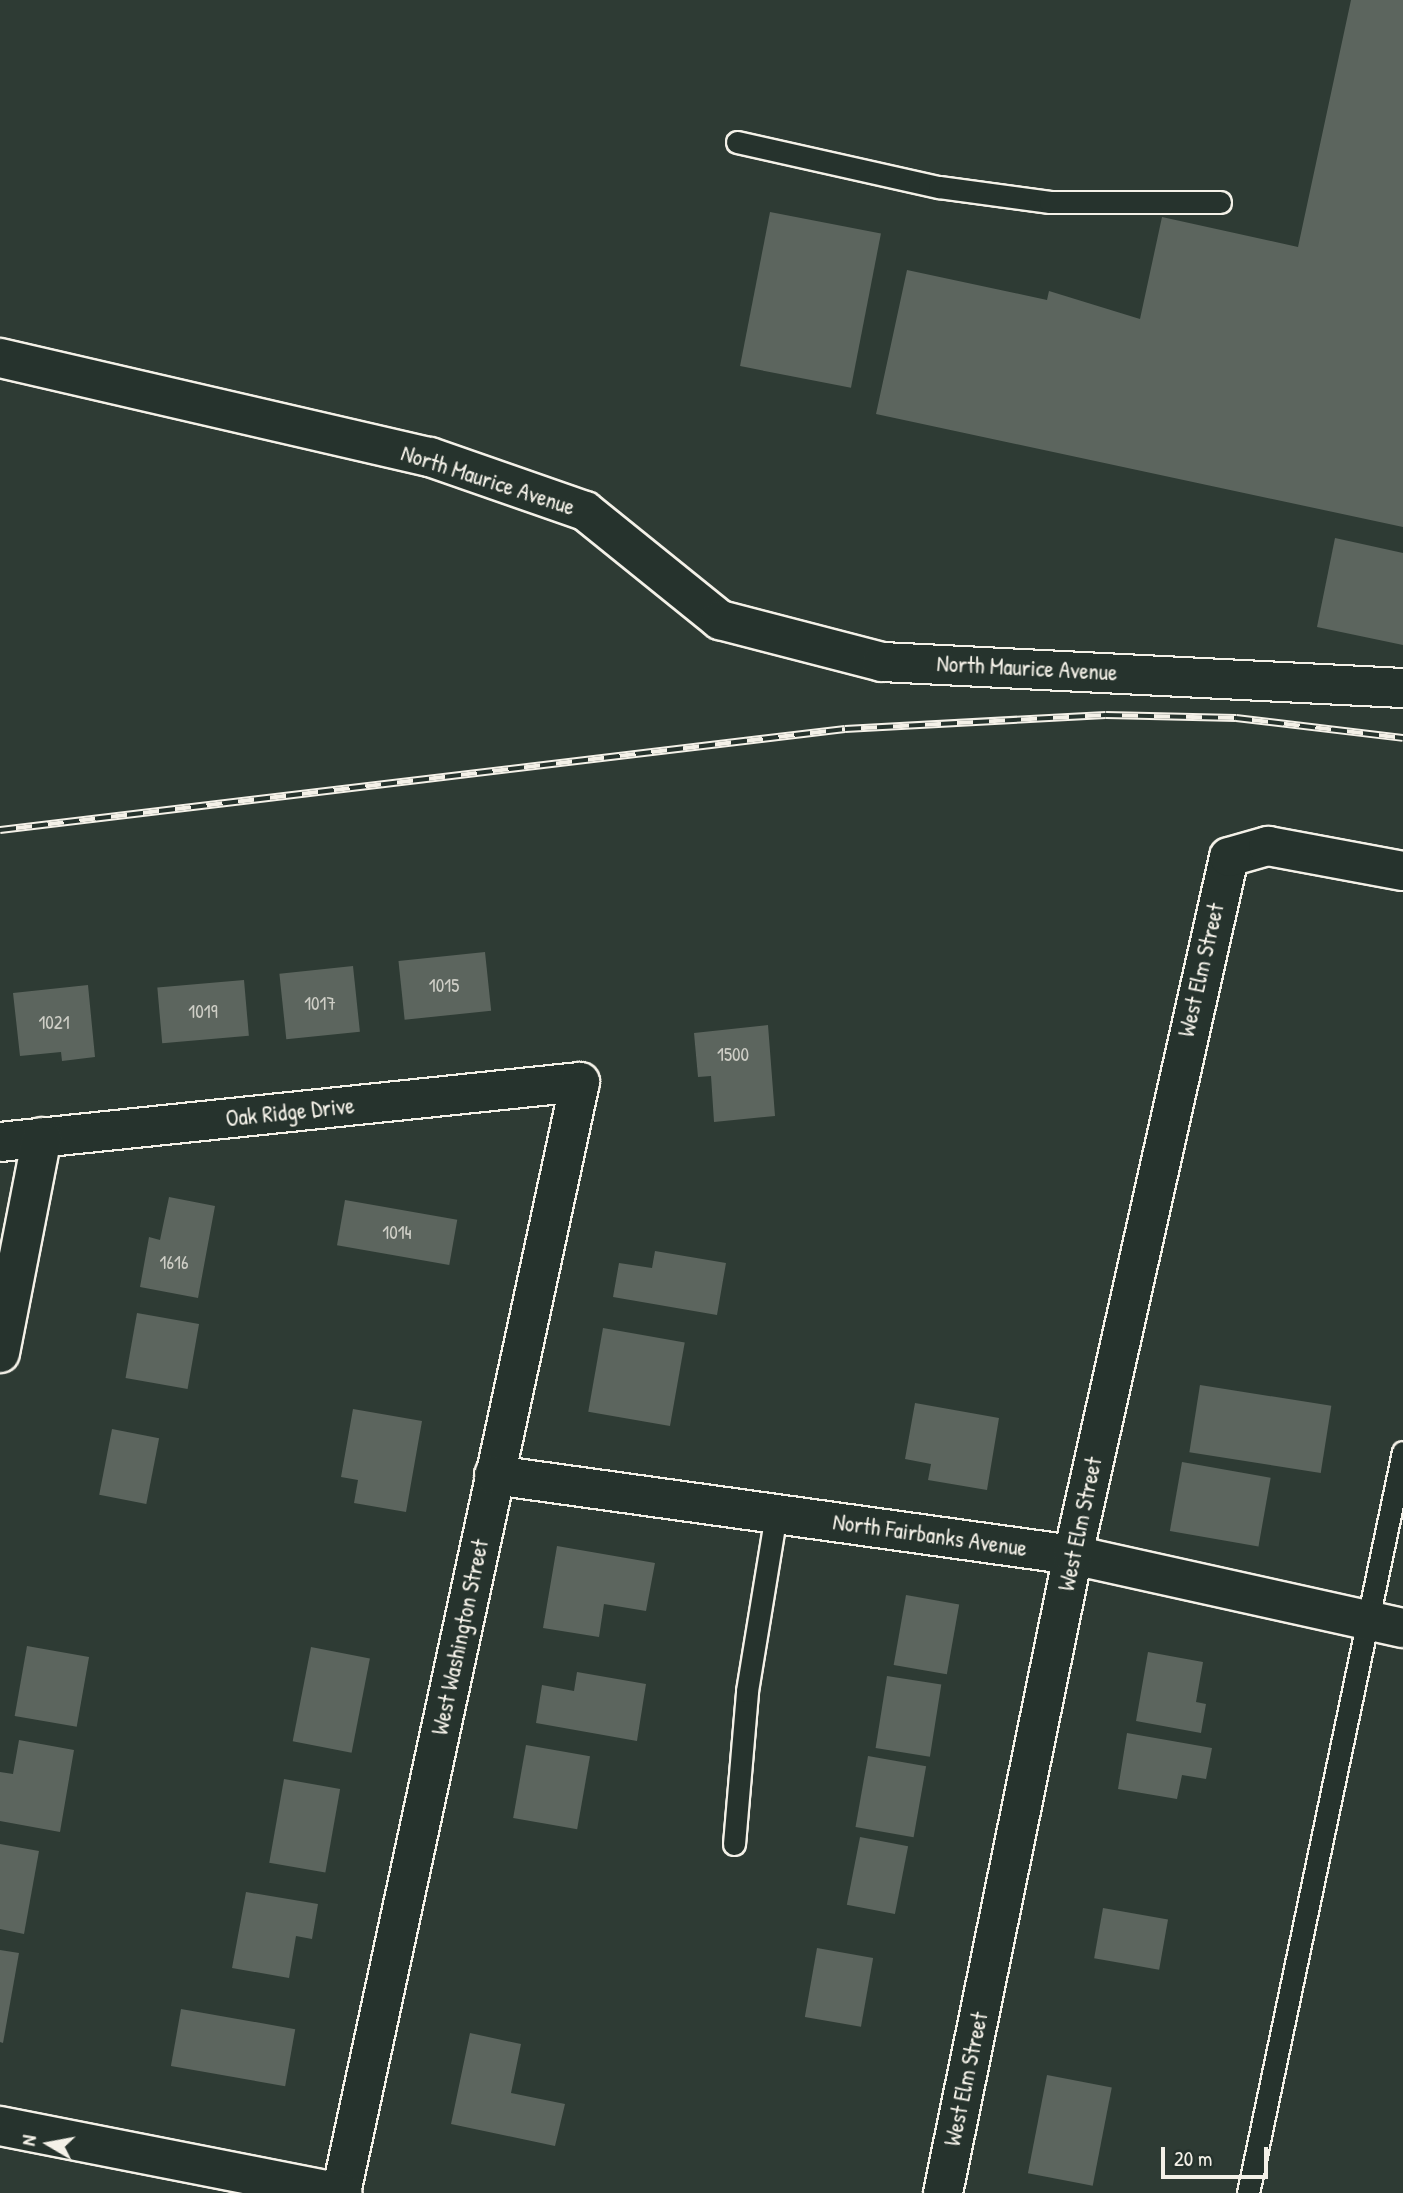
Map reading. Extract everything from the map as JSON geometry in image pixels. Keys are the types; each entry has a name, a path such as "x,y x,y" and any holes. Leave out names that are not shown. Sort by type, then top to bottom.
{"street":[{"name":"North Maurice Avenue","path":"0,358 430,457 585,511 720,620 882,662 1403,688"},
{"name":"West Elm Street","path":"943,2193 1073,1555 1228,858 1268,846 1403,871"},
{"name":"Oak Ridge Drive","path":"0,1142 580,1082"},
{"name":"West Washington Street","path":"342,2193 580,1082"},
{"path":"0,1353 42,1138"},
{"name":"North Fairbanks Avenue","path":"494,1475 1073,1555 1385,1624"},
{"path":"0,2126 273,2187 342,2193"}],"lane":[{"path":"737,142 939,187 1050,202 1220,202"},
{"path":"1248,2193 1385,1624 1403,1452"},
{"path":"734,1844 747,1691 776,1514"}],"building":[{"path":"1351,0 1403,0 1403,527 876,414 907,270 1047,300 1049,291 1140,319 1162,217 1298,247"},
{"path":"770,212 881,234 851,388 740,366"},
{"path":"1335,538 1403,553 1403,645 1317,627"},
{"path":"485,952 491,1011 405,1020 398,961"},
{"path":"353,966 360,1032 286,1039 279,974"},
{"path":"244,980 249,1036 162,1043 157,988"},
{"path":"88,985 95,1057 62,1061 61,1052 20,1056 13,993"},
{"path":"768,1025 775,1116 714,1122 711,1076 698,1077 694,1033"},
{"path":"169,1197 215,1206 198,1298 140,1287 149,1237 160,1240"},
{"path":"345,1200 457,1220 449,1265 337,1245"},
{"path":"655,1251 726,1263 717,1315 613,1297 619,1263 652,1268"},
{"path":"137,1313 199,1324 188,1389 126,1378"},
{"path":"603,1328 685,1342 670,1426 588,1412"},
{"path":"1200,1385 1331,1406 1321,1473 1189,1452"},
{"path":"915,1403 999,1418 987,1490 928,1480 931,1464 905,1459"},
{"path":"353,1409 422,1421 406,1512 354,1503 358,1480 341,1477"},
{"path":"112,1429 159,1438 146,1504 99,1495"},
{"path":"1182,1462 1271,1478 1258,1547 1170,1531"},
{"path":"557,1546 655,1563 646,1611 604,1604 599,1637 543,1628"},
{"path":"906,1595 959,1604 947,1674 894,1665"},
{"path":"27,1646 89,1657 77,1727 15,1716"},
{"path":"311,1647 370,1658 352,1753 293,1741"},
{"path":"1148,1652 1203,1662 1196,1702 1206,1704 1201,1733 1136,1721"},
{"path":"577,1672 646,1684 637,1741 536,1723 542,1685 574,1691"},
{"path":"887,1676 941,1685 930,1757 876,1748"},
{"path":"1127,1733 1212,1748 1206,1779 1182,1775 1177,1799 1118,1789"},
{"path":"19,1740 74,1750 60,1832 0,1821 0,1772 13,1774"},
{"path":"526,1745 590,1756 577,1829 513,1818"},
{"path":"868,1756 926,1766 914,1837 855,1827"},
{"path":"284,1779 340,1789 325,1873 269,1863"},
{"path":"860,1837 908,1846 895,1914 847,1905"},
{"path":"0,1844 39,1851 24,1934 0,1929"},
{"path":"246,1892 318,1904 312,1939 296,1936 289,1978 232,1968"},
{"path":"1103,1908 1168,1919 1159,1970 1094,1958"},
{"path":"817,1948 873,1958 861,2027 805,2017"},
{"path":"0,1950 19,1953 3,2043 0,2042"},
{"path":"181,2009 295,2029 285,2086 171,2066"},
{"path":"470,2033 521,2044 511,2093 565,2104 555,2146 451,2124"},
{"path":"1047,2075 1112,2088 1093,2186 1028,2173"}],"railway":[{"path":"0,830 845,729 1106,715 1236,718 1403,738"}]}
